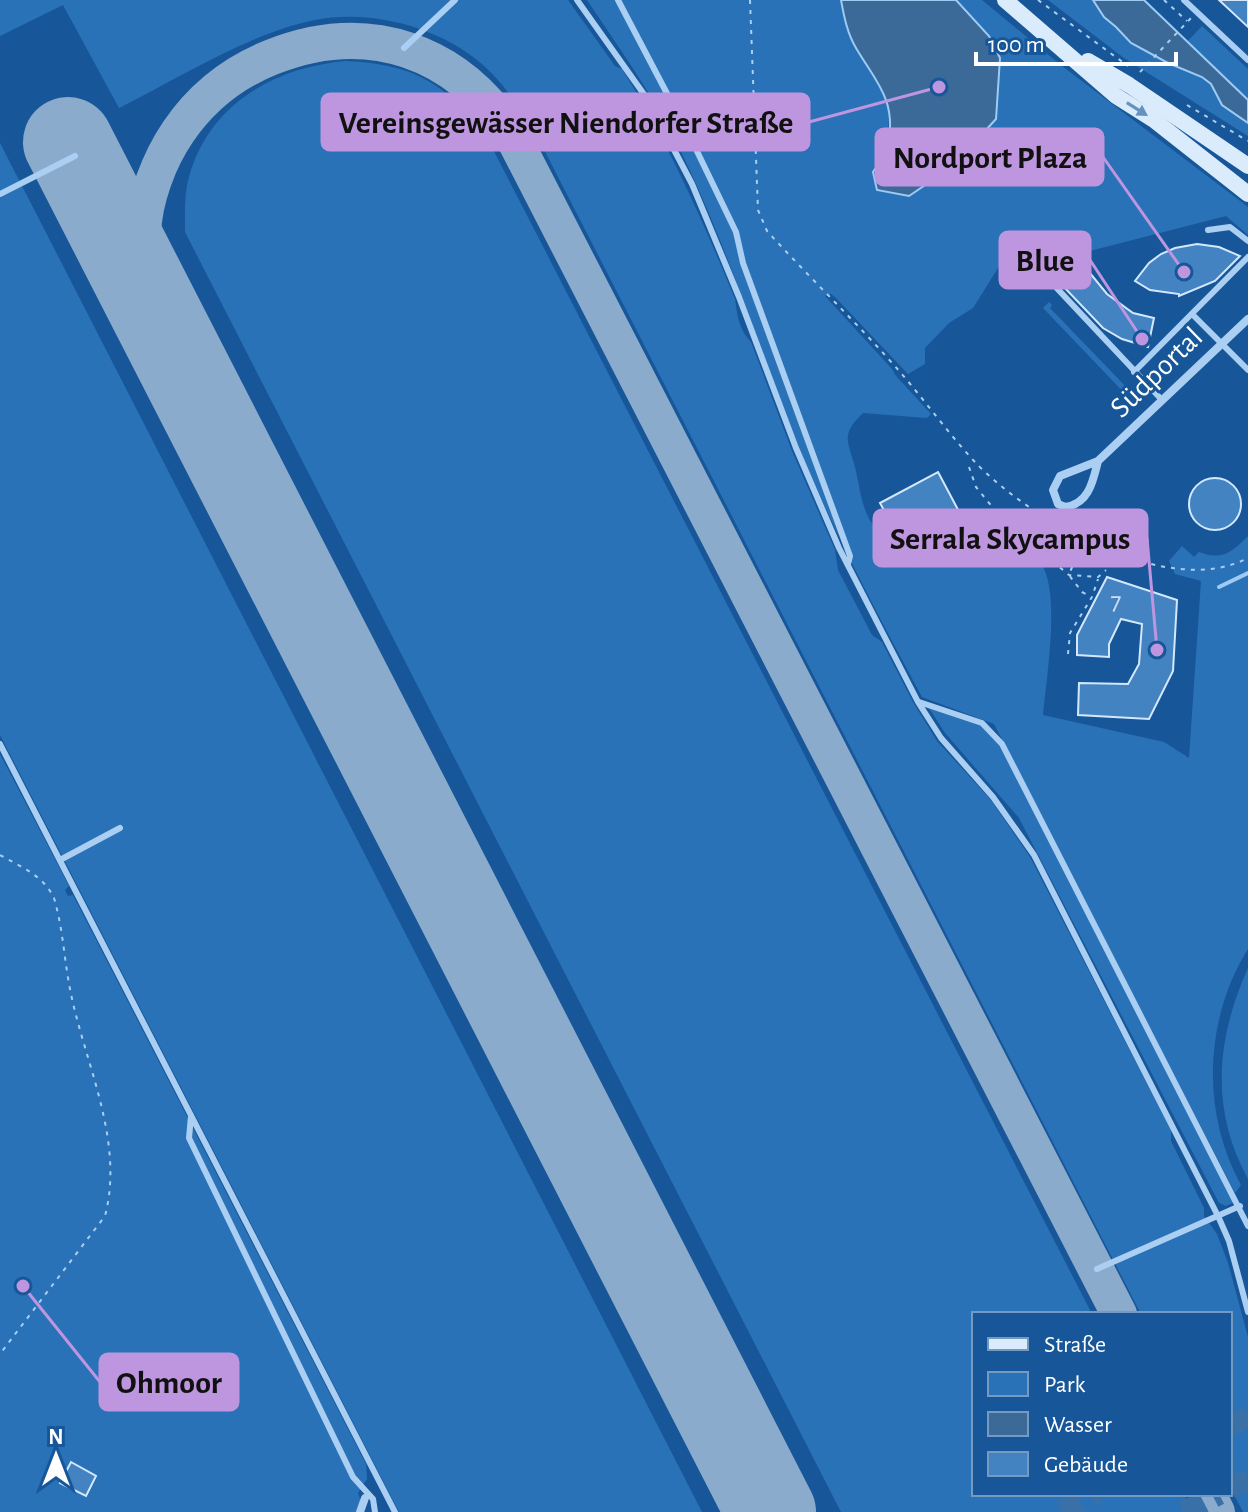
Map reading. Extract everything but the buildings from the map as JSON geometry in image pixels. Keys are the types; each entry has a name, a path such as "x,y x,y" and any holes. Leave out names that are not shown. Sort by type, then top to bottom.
{"main road":[{"path":"1005,0 1116,96 1154,120 1248,194"},
{"path":"1056,42 1129,85 1248,166"}],"street":[{"name":"Südportal","path":"1098,461 1087,494 1080,502 1065,507 1058,504 1053,490 1060,476 1098,461 1248,319"},
{"path":"360,1512 367,1495"}],"lane":[{"path":"404,48 455,0"},
{"path":"577,0 648,100 692,184 796,448 848,566 918,702 941,738 993,797 1034,855 1218,1216 1229,1241 1248,1310"},
{"path":"618,0 736,232 743,263 850,556 848,566"},
{"path":"1184,0 1248,60"},
{"path":"0,194 75,156"},
{"path":"1208,230 1230,227 1248,241"},
{"path":"1134,372 1248,257"},
{"path":"1051,282 1162,400"},
{"path":"1192,314 1248,370"},
{"path":"918,702 982,723 1002,744 1248,1226"},
{"path":"0,744 395,1512"},
{"path":"60,860 120,828"},
{"path":"66,894 75,889"},
{"path":"191,1116 189,1138 353,1477 373,1499 375,1512"},
{"path":"1097,1269 1240,1206"},
{"path":"367,1495 371,1486 379,1481"}],"path":[{"path":"750,0 758,210 767,231 896,367 976,463 1050,520 1108,550 1172,569 1218,568 1248,558"},
{"path":"1038,0 1139,74 1197,12"},
{"path":"1164,0 1187,22"},
{"path":"1186,105 1248,141"},
{"path":"969,467 976,487 994,509 1000,524 1034,546 1069,575 1082,592 1092,597"},
{"path":"1034,546 1054,513"},
{"path":"948,553 949,556 955,553 953,550 1000,524"},
{"path":"1069,575 1083,538"},
{"path":"1068,654 1070,633 1092,597 1098,577 1106,570"},
{"path":"1069,575 1098,577"},
{"path":"0,855 38,876 54,898 72,998 107,1129 112,1191 105,1216 0,1354"}],"green space":[{"path":"0,0 568,0 615,66 622,69 683,181 735,299 741,327 751,342 792,451 835,550 838,570 872,635 882,642 937,741 991,800 1030,857 1171,1130 1171,1141 1228,1263 1248,1337 1248,1512 1243,1512 1232,1491 1232,1312 1140,1312 535,132 490,71 465,51 425,31 381,19 336,17 291,26 241,45 119,108 63,5 0,36"},
{"path":"587,0 841,0 845,22 855,47 873,71 889,104 888,147 873,172 989,36 956,0 982,0 1062,66 1248,207 1248,235 1226,216 1043,263 1003,260 973,308 949,323 925,348 925,364 908,374 835,297 831,294 825,296 931,414 927,418 863,413 851,426 848,444 863,504 873,525 892,540 916,540 964,532 983,535 1027,552 1041,564 1047,577 1051,615 1043,715 1164,742 1189,758 1201,581 1175,574 1169,561 1182,546 1194,557 1199,552 1214,556 1232,550 1248,536 1248,949 1233,976 1223,1005 1213,1066 1219,1128 1241,1185 1235,1193 994,724 922,697 827,511 725,253 674,138"},
{"path":"1048,0 1093,0 1104,17 1131,43 1202,77 1210,84 1222,105 1248,123 1248,136 1124,58"},
{"path":"1202,26 1248,69 1248,100 1187,42"},
{"path":"346,61 406,71 451,97 481,126 1091,1312 972,1312 972,1496 1185,1496 1193,1512 841,1512 185,232 189,177 212,129 248,94 294,71"},
{"path":"0,143 702,1512 399,1512 0,735"},
{"path":"1049,302 1052,305 1050,308 1131,392 1138,386 1144,392 1133,402 1043,308"},
{"path":"929,708 980,725 1001,746 1234,1202 1226,1206 1219,1203 1019,818 945,733"},
{"path":"0,754 69,886 65,890 68,896 73,895 366,1464 367,1479 358,1493 361,1502 357,1512 0,1512"},
{"path":"1248,968 1248,1179 1227,1127 1222,1074 1229,1021"}],"water":[{"path":"841,0 956,0 989,36 1000,58 996,119 953,166 909,196 877,190 873,172 888,145 890,116 883,92 850,36"},
{"path":"1093,0 1144,0 1248,100 1248,123 1222,105 1211,84 1202,77 1131,43 1104,17"}],"waterway":[{"path":"1219,587 1248,573"}],"taxiway":[{"path":"163,328 144,258 144,221 150,194 159,167 178,132 197,108 232,78 272,57 308,46 342,41 376,43 408,50 438,63 466,82 491,107 513,137 1118,1312"},
{"path":"1209,1496 1217,1512"}],"runway":[{"path":"68,142 771,1512"}],"tunnel":[{"path":"1232,1425 1248,1416"},
{"path":"1232,1487 1248,1479"},
{"path":"1062,1512 1093,1496"},
{"path":"1184,1512 1215,1496"}],"place":[{"name":"Vereinsgewässer Niendorfer Straße","path":"939,87"},
{"name":"Nordport Plaza","path":"1184,272"},
{"name":"Blue","path":"1142,339"},
{"name":"Serrala Skycampus","path":"1157,650"},
{"name":"Ohmoor","path":"23,1286"}]}
